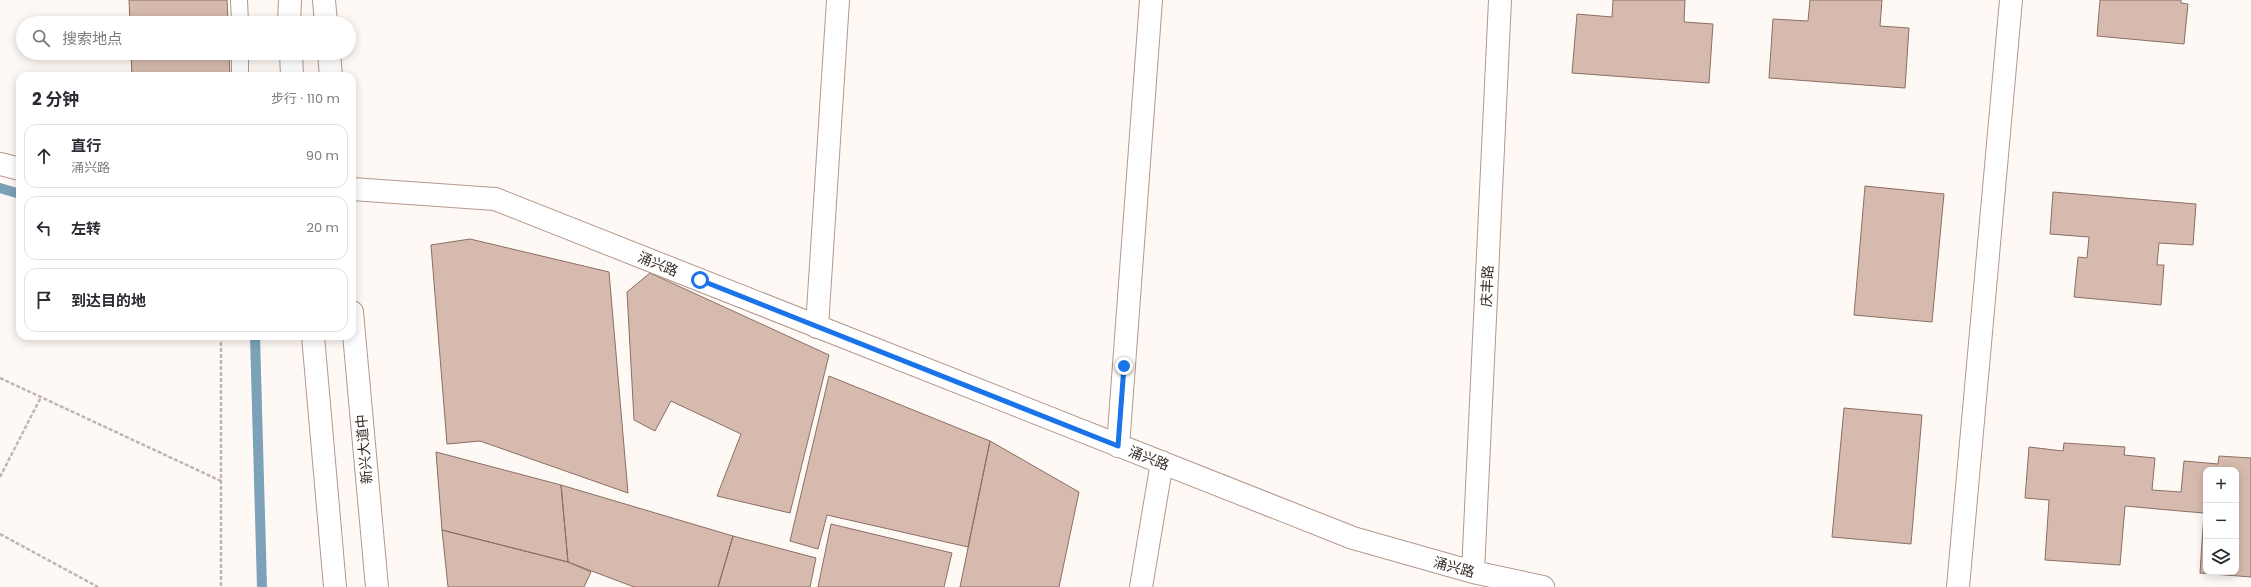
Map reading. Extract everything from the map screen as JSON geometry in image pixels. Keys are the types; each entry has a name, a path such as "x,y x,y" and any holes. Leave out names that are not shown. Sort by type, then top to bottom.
{"street":[{"path":"289,16 290,0"},
{"path":"324,0 325,16"},
{"path":"817,327 838,0"},
{"path":"1118,446 1151,0"},
{"name":"庆丰路","path":"1473,572 1500,0"},
{"path":"1958,587 2011,0"},
{"path":"291,60 292,72"},
{"path":"330,60 331,72"},
{"path":"0,164 16,168"},
{"name":"涌兴路","path":"356,190 495,199 1353,538 1473,572 1543,587"},
{"path":"313,340 335,587"},
{"name":"新兴大道中","path":"354,340 376,587"},
{"path":"1142,587 1162,462"}],"lane":[{"path":"239,0 240,16"},
{"path":"240,60 240,72"}],"path":[{"path":"221,340 221,587"},
{"path":"0,378 221,481"},
{"path":"0,478 40,397"},
{"path":"0,534 98,587"}],"building":[{"path":"129,0 227,0 228,16 130,16"},
{"path":"1613,0 1685,0 1684,22 1713,24 1709,83 1572,73 1577,14 1612,17"},
{"path":"1810,0 1882,0 1880,26 1909,28 1905,88 1769,78 1773,19 1808,21"},
{"path":"2100,0 2181,0 2181,3 2188,4 2184,44 2097,36"},
{"path":"131,60 229,60 230,72 132,72"},
{"path":"1865,186 1944,194 1932,322 1854,315"},
{"path":"2053,192 2196,204 2193,245 2159,243 2157,265 2164,265 2161,305 2074,297 2078,257 2087,258 2089,237 2050,234"},
{"path":"470,239 609,272 628,493 480,441 447,444 431,245"},
{"path":"650,273 829,355 790,513 717,496 741,434 671,401 655,431 634,420 627,292"},
{"path":"829,376 990,441 968,547 827,515 818,549 790,541"},
{"path":"1844,408 1922,415 1911,544 1832,537"},
{"path":"990,441 1079,492 1059,587 960,587"},
{"path":"2064,443 2125,447 2124,455 2155,458 2152,490 2181,492 2184,461 2218,464 2219,456 2251,458 2251,577 2226,575 2239,575 2239,467 2203,467 2203,513 2125,506 2120,565 2045,560 2049,500 2025,498 2029,447 2063,451"},
{"path":"436,452 561,485 568,562 442,530"},
{"path":"561,485 733,536 718,587 634,587 568,562"},
{"path":"831,524 952,553 944,587 818,587"},
{"path":"2203,528 2203,573 2200,573"},
{"path":"442,530 568,562 591,572 584,587 448,587"},
{"path":"733,536 816,558 810,587 718,587"}],"waterway":[{"path":"0,188 16,193"},
{"path":"255,340 262,587"}],"route":[{"path":"700,280 1118,446 1124,366"}]}
